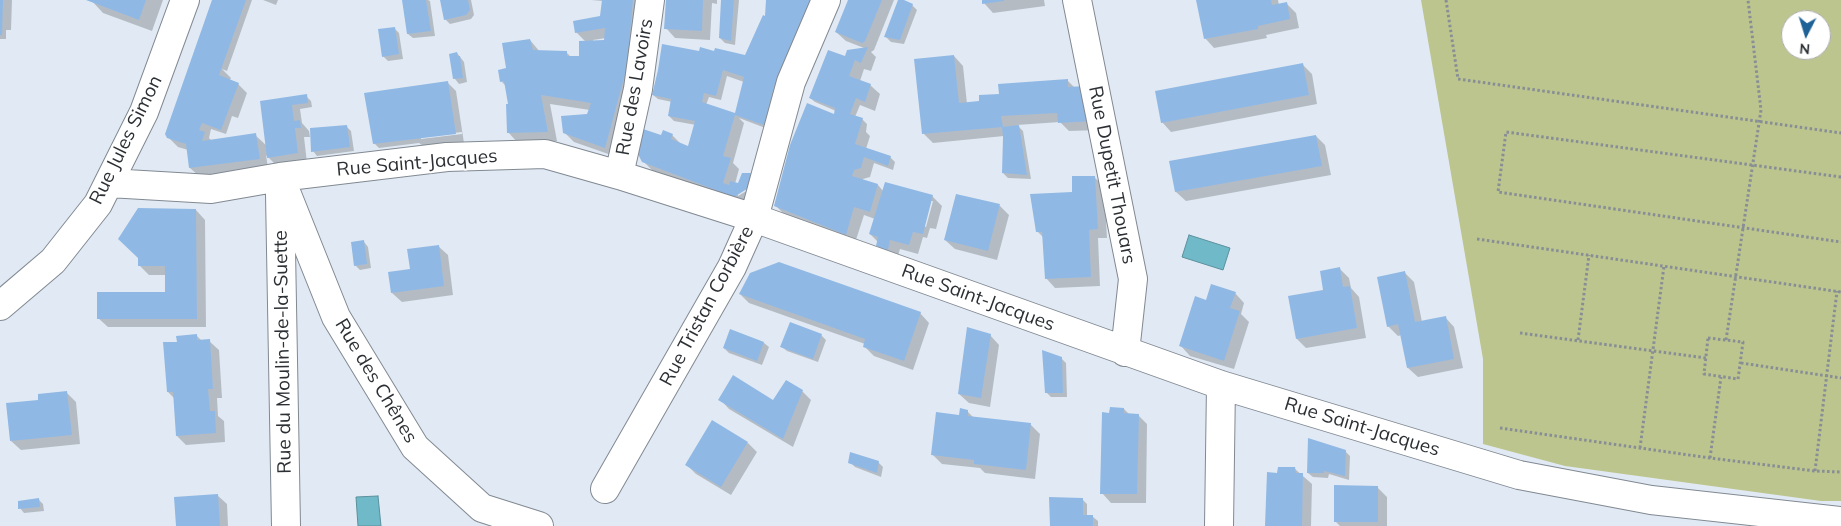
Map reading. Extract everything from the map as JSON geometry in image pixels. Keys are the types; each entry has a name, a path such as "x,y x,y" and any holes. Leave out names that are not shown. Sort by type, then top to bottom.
{"street":[{"name":"Rue Jules Simon","path":"0,306 53,261 98,204 144,112 185,0"},
{"name":"Rue des Lavoirs","path":"619,174 638,89 650,0"},
{"name":"Rue Tristan Corbière","path":"605,489 732,267 754,218 791,82 826,0"},
{"name":"Rue Dupetit Thouars","path":"1077,0 1133,279 1125,352"},
{"name":"Rue Saint-Jacques","path":"109,183 211,189 280,177 447,157 545,154 619,174 754,218 1221,385 1519,475 1651,500 1809,522 1841,521"},
{"name":"Rue du Moulin-de-la-Suette","path":"280,177 286,526"},
{"name":"Rue des Chênes","path":"280,177 336,317 415,447 482,508 539,526"},
{"path":"1219,526 1221,385"}],"path":[{"path":"1446,0 1458,79 1841,133"},
{"path":"1726,340 1761,110 1748,0"},
{"path":"1841,177 1506,132 1498,192 1841,242"},
{"path":"1477,239 1839,291 1826,376 1816,471"},
{"path":"1578,340 1589,255"},
{"path":"1640,448 1664,266"},
{"path":"1520,333 1706,358"},
{"path":"1708,338 1726,340 1743,342 1738,379 1704,374 1708,338"},
{"path":"1741,363 1841,378"},
{"path":"1710,458 1722,376"},
{"path":"1500,428 1710,458 1816,471 1841,472"}],"green space":[{"path":"1421,0 1841,0 1841,501 1821,501 1565,466 1483,444 1483,359"}],"water":[{"path":"1189,235 1230,248 1223,270 1182,257"},
{"path":"378,496 381,526 358,526 356,497"}],"building":[{"path":"0,0 3,0 2,35 0,35"},
{"path":"86,0 146,0 139,20"},
{"path":"212,0 246,0 219,75 239,83 221,130 202,123 199,130 205,132 202,141 256,133 260,159 189,168 186,144 167,138 165,134"},
{"path":"402,0 426,0 431,31 407,34"},
{"path":"440,0 468,0 470,10 466,15 444,20"},
{"path":"602,0 633,0 627,67 605,148 563,133 561,116 587,114 591,103 541,95 548,132 507,133 506,104 508,104 504,81 500,82 498,70 506,68 502,43 530,39 533,50 567,51 567,56 579,56 579,41 604,40 605,28 575,33 573,21 600,16"},
{"path":"666,0 703,0 702,31 664,29"},
{"path":"721,0 734,0 731,41 719,38"},
{"path":"766,0 811,0 774,87 764,125 735,115 723,156 731,158 723,183 729,185 730,181 738,183 742,173 751,173 747,189 734,197 642,162 637,152 643,129 661,135 663,130 673,134 671,139 688,146 695,121 668,116 671,99 652,95 662,44 699,51 700,47 714,51 715,48 745,55 763,15 765,16","holes":["723,70 744,77 735,113 702,102 704,93 716,96"]},
{"path":"848,0 882,0 865,41 862,43 835,32"},
{"path":"898,0 904,0 913,4 900,40 884,37"},
{"path":"982,0 1004,0 1004,1 982,4"},
{"path":"1196,0 1271,0 1272,5 1287,2 1290,19 1258,26 1258,29 1204,39"},
{"path":"395,27 399,54 382,57 378,29"},
{"path":"868,47 861,63 855,60 849,76 871,84 865,102 856,98 850,114 863,118 855,144 891,156 888,166 864,157 861,168 854,170 852,176 878,184 870,212 854,207 846,235 774,206 790,145 807,103 834,114 835,108 809,98 828,50 845,56 847,50"},
{"path":"457,52 458,56 460,56 463,78 453,79 449,54"},
{"path":"954,55 959,103 979,101 979,95 999,94 998,84 1068,79 1068,87 1086,86 1093,121 1058,123 1057,113 1001,116 1003,127 922,134 914,59"},
{"path":"1303,63 1309,95 1161,123 1155,91"},
{"path":"448,81 456,134 373,144 364,93"},
{"path":"307,94 308,103 292,105 294,121 300,120 301,128 295,128 298,153 267,158 260,101"},
{"path":"347,125 350,147 311,152 310,128"},
{"path":"1019,125 1027,175 1002,173 1002,127"},
{"path":"1316,135 1322,166 1175,192 1169,161"},
{"path":"1072,176 1095,176 1098,229 1089,230 1091,277 1045,279 1042,232 1036,232 1030,194 1072,192"},
{"path":"885,182 933,195 923,234 913,232 909,245 890,240 888,250 876,246 878,237 869,234"},
{"path":"956,194 1000,204 988,251 944,240"},
{"path":"138,208 196,209 197,319 97,319 97,292 165,292 165,266 138,266 138,258 118,239"},
{"path":"364,240 367,264 354,266 351,242"},
{"path":"439,245 444,286 391,293 388,272 410,269 407,249"},
{"path":"779,262 921,312 904,361 863,347 865,339 739,294 750,273"},
{"path":"1340,267 1343,287 1350,286 1357,328 1296,339 1288,296 1323,290 1320,271"},
{"path":"1405,271 1415,322 1446,316 1454,359 1407,368 1398,324 1387,327 1377,277"},
{"path":"1211,284 1236,292 1230,308 1240,311 1224,361 1179,346 1195,296 1206,300"},
{"path":"790,322 822,334 813,359 780,347"},
{"path":"967,327 991,334 981,398 958,394"},
{"path":"730,329 764,342 757,361 723,348"},
{"path":"197,334 197,340 210,339 213,389 208,389 210,411 215,411 216,433 176,436 173,392 167,392 163,342 177,342 176,336"},
{"path":"1042,350 1062,357 1063,393 1045,393"},
{"path":"733,375 773,400 786,380 803,390 783,439 718,400"},
{"path":"67,391 72,435 10,441 6,403 38,400 38,394"},
{"path":"1110,407 1124,408 1124,413 1139,414 1137,494 1100,494 1102,412 1109,413"},
{"path":"960,408 968,410 968,416 1031,423 1026,470 974,464 974,460 931,455 936,412 959,415"},
{"path":"712,420 748,442 721,487 685,465"},
{"path":"1308,438 1346,450 1345,476 1324,471 1324,473 1307,473"},
{"path":"850,452 879,461 877,473 848,463"},
{"path":"1278,467 1295,467 1296,473 1303,473 1302,526 1265,526 1267,472 1277,473"},
{"path":"1334,485 1378,486 1378,522 1334,522"},
{"path":"218,494 220,526 176,526 174,497"},
{"path":"1049,497 1083,498 1083,515 1093,515 1093,526 1050,526"},
{"path":"39,498 40,507 18,509 18,501"}]}
